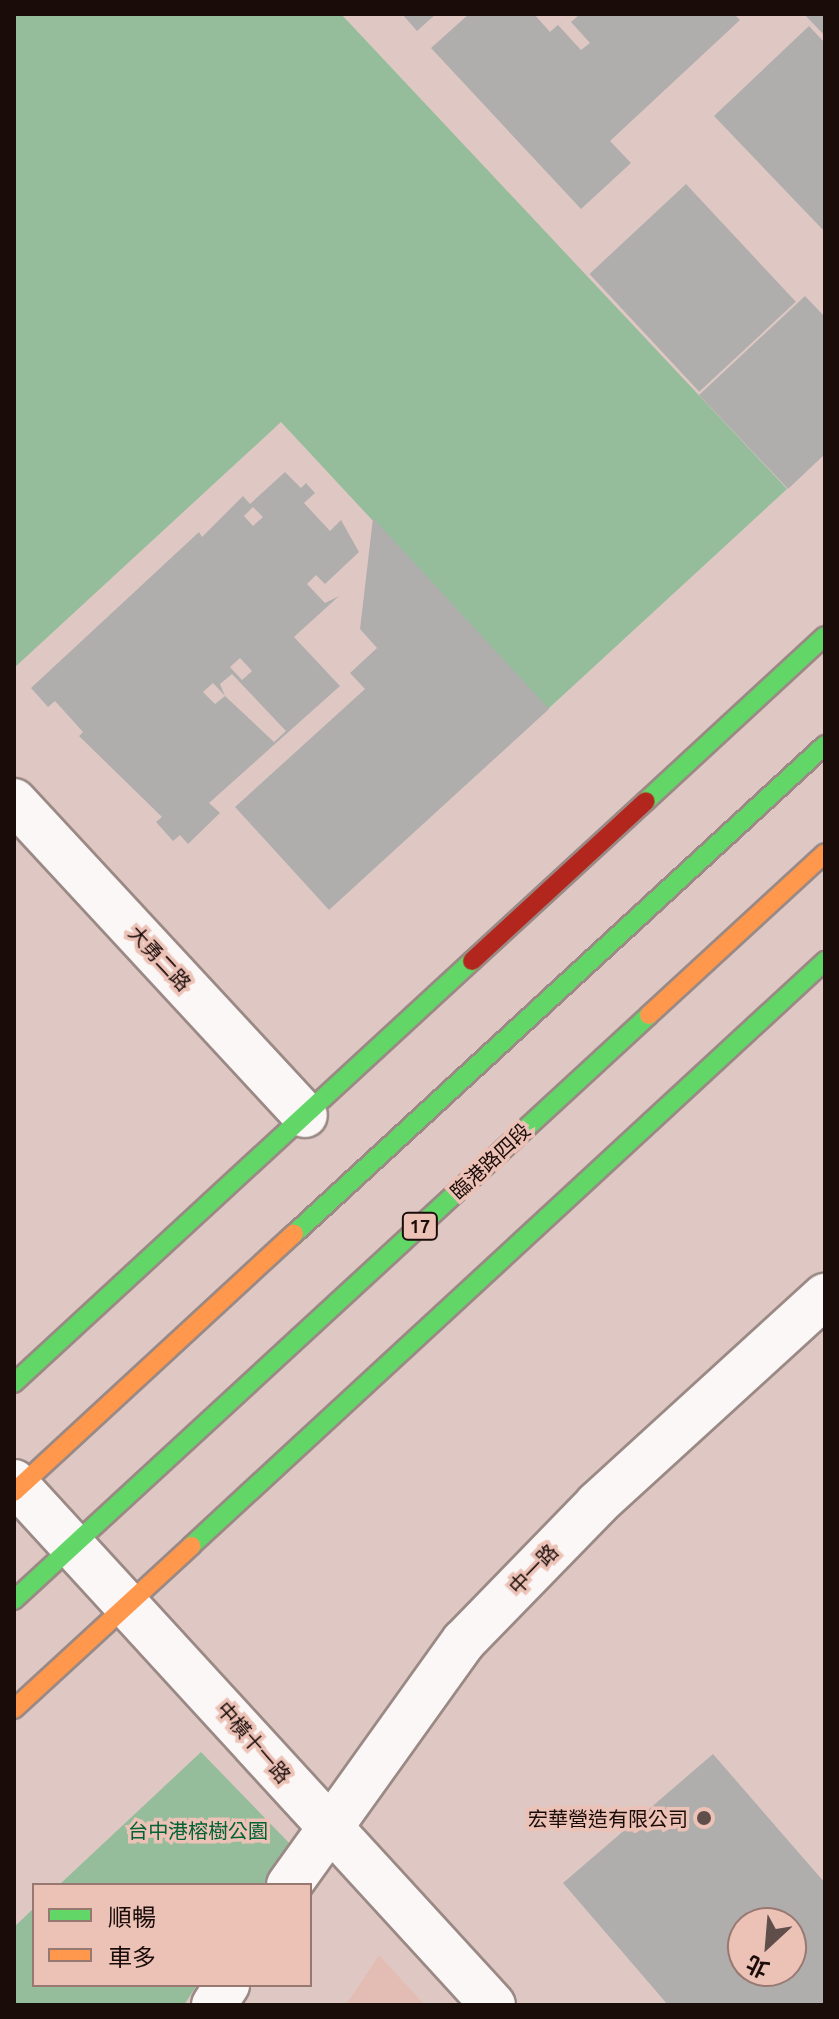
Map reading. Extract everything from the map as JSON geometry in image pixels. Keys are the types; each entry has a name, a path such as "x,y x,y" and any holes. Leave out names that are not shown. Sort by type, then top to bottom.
{"main road":[{"path":"14,1383 825,636"},
{"path":"16,1487 825,745"},
{"name":"臨港路四段","path":"14,1600 825,853"},
{"path":"14,1709 825,961"}],"street":[{"name":"大勇二路","path":"14,801 305,1115"},
{"name":"中一路","path":"290,1883 326,1826 464,1641 597,1504 825,1296"},
{"name":"中橫十一路","path":"16,1487 493,2005"},
{"path":"214,2005 226,1987"}],"shaded area":[{"path":"379,1955 425,2005 346,2005"}],"green space":[{"path":"14,14 341,14 787,489 548,709 281,422 14,668"},
{"name":"台中港榕樹公園","path":"201,1752 291,1845 265,1883 61,1883"},
{"path":"32,1910 32,1987 196,1987 184,2005 14,2005 14,1927"}],"building":[{"path":"402,14 436,14 417,31"},
{"path":"469,14 534,14 550,32 570,14 558,25 581,50 590,43 571,22 580,14 734,14 740,20 610,141 631,163 581,209 431,48"},
{"path":"804,14 825,14 825,36"},
{"path":"809,26 825,43 825,232 714,116"},
{"path":"686,184 796,302 699,392 589,274"},
{"path":"805,296 825,317 825,454 788,489 699,395"},
{"path":"285,472 301,488 306,483 315,493 304,503 330,531 341,520 359,552 325,584 316,575 307,584 325,603 339,596 294,637 340,686 209,803 220,813 188,844 180,835 173,841 156,822 162,817 79,736 83,732 55,701 48,707 31,688 199,532 202,537 243,496 250,504","holes":["253,507 263,517 253,526 244,516","240,658 252,671 242,680 230,667","232,674 286,731 274,742 225,696 220,684","213,683 225,696 215,704 203,692"]},
{"path":"373,518 549,709 329,910 235,807 365,689 350,673 377,648 360,629"},
{"name":"宏華營造有限公司","path":"713,1754 825,1883 825,2005 668,2005 563,1883"}],"traffic: fast":[{"path":"646,801 825,636"},
{"path":"294,1234 825,745"},
{"path":"14,1383 472,961"},
{"path":"191,1546 825,961"},
{"path":"14,1600 649,1015"}],"traffic: slow":[{"path":"649,1015 825,853"},
{"path":"14,1492 294,1234"},
{"path":"14,1709 191,1546"}],"traffic: jam":[{"path":"472,961 646,801"}],"place":[{"name":"宏華營造有限公司","path":"704,1818"}]}
